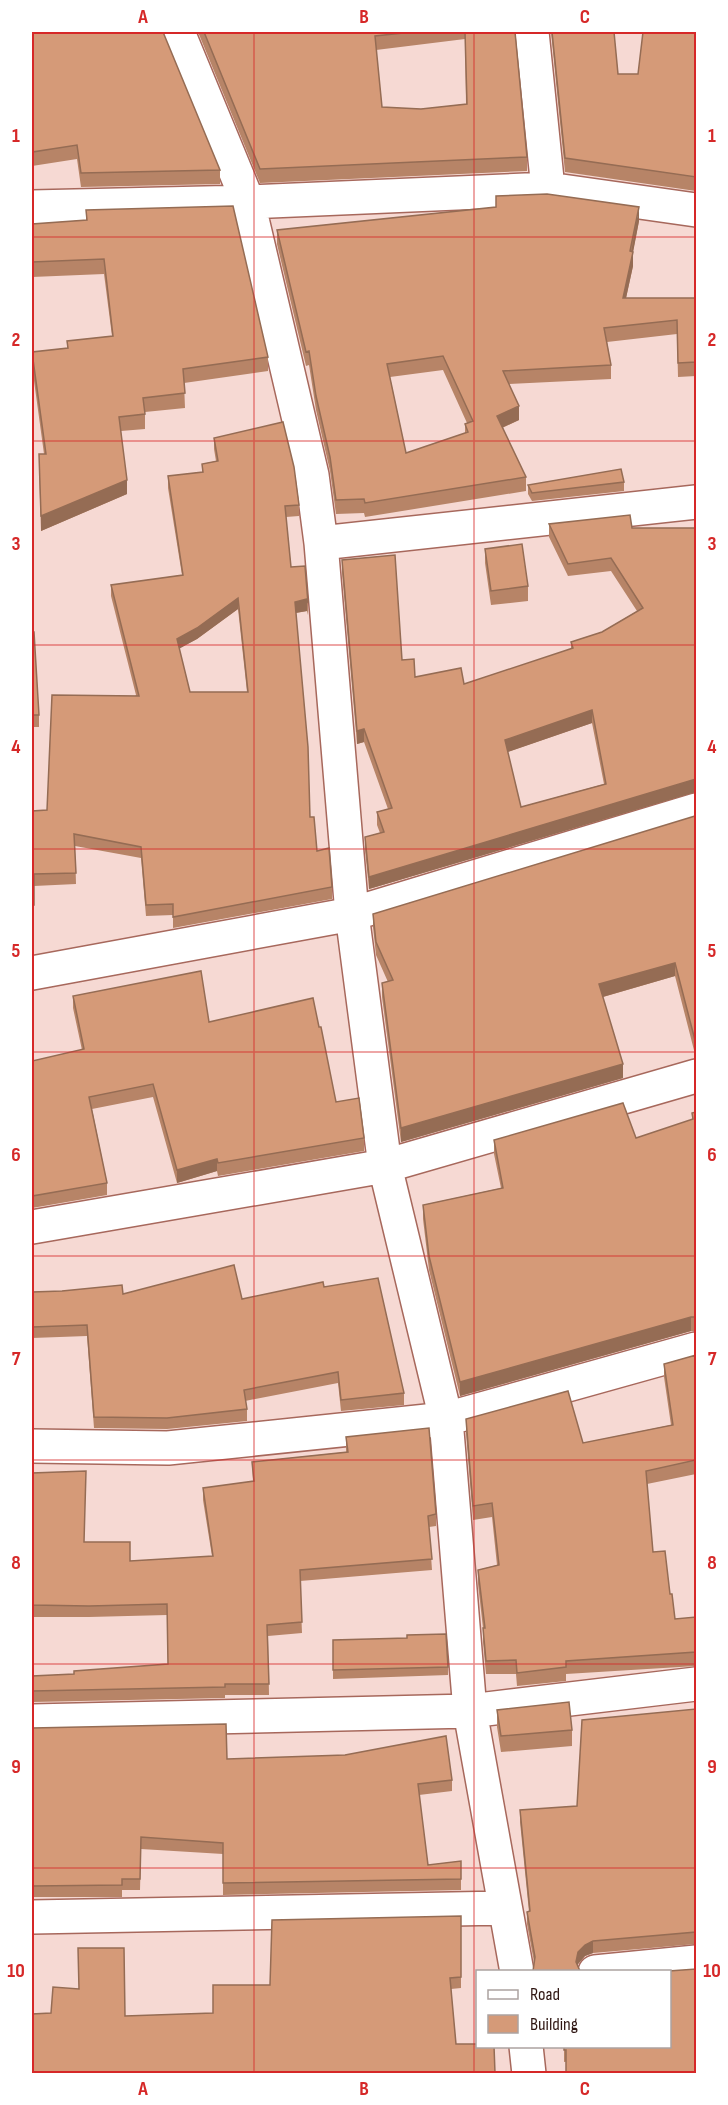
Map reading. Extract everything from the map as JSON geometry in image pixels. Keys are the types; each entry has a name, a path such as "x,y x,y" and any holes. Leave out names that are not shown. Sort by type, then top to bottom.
{"street":[{"path":"177,32 248,202 312,476 321,543 352,914 385,1166 446,1419 470,1712 517,1970"},
{"path":"532,32 548,189"},
{"path":"32,207 248,202 548,189 696,210"},
{"path":"321,543 696,502"},
{"path":"32,973 352,914 696,810"},
{"path":"32,1227 385,1166 696,1076"},
{"path":"32,1446 168,1448 446,1419 696,1349"},
{"path":"32,1721 470,1712 696,1684"},
{"path":"32,1917 504,1908"},
{"path":"606,1970 696,1962"},
{"path":"526,2048 529,2073"}],"building":[{"path":"32,32 163,32 220,170 81,173 77,145 32,152"},
{"path":"204,32 413,32 375,36 382,107 421,109 467,104 465,32 515,32 527,157 260,169"},
{"path":"552,32 614,32 618,74 638,74 643,32 696,32 696,177 565,158"},
{"path":"547,194 639,207 630,251 633,252 623,298 696,298 696,362 678,363 677,320 604,328 611,365 503,371 519,406 497,416 526,477 365,503 364,499 336,500 309,351 306,352 277,230 496,207 496,196","holes":["443,356 473,421 465,424 468,432 406,453 387,364"]},
{"path":"233,206 268,357 183,369 185,393 143,398 145,414 119,417 127,480 41,516 39,454 46,454 32,352 68,348 67,341 113,336 104,259 32,262 32,224 87,220 86,210"},
{"path":"283,422 294,467 299,505 285,506 291,567 305,566 308,603 307,599 295,602 308,747 310,817 314,817 317,851 329,848 332,887 173,917 173,904 146,905 141,847 74,834 76,873 34,874 34,905 32,905 32,811 47,810 52,695 139,696 111,585 183,575 168,476 203,472 202,464 218,461 214,438","holes":["238,598 248,692 190,692 177,639 197,628"]},
{"path":"621,469 624,482 532,493 528,485"},
{"path":"630,515 632,528 696,528 696,779 369,877 365,837 384,832 377,812 392,808 364,729 357,731 342,560 395,555 402,660 414,659 415,677 461,668 464,684 573,648 571,642 602,632 643,608 611,558 568,564 549,524","holes":["592,710 606,784 521,807 505,740"]},
{"path":"522,544 528,586 491,591 485,549"},
{"path":"32,632 34,632 39,715 32,715"},
{"path":"695,816 696,1044 675,963 599,984 623,1064 401,1128 382,983 393,980 376,942 373,914"},
{"path":"201,971 209,1022 313,998 336,1102 359,1098 364,1138 218,1163 217,1159 177,1170 153,1084 89,1097 107,1183 32,1196 32,1061 84,1049 73,996"},
{"path":"623,1103 636,1138 693,1119 692,1113 696,1112 696,1317 460,1382 429,1256 423,1205 503,1188 494,1140"},
{"path":"234,1265 242,1299 323,1282 324,1287 378,1278 404,1393 341,1400 338,1372 244,1390 247,1409 167,1418 94,1417 87,1325 32,1327 32,1292 122,1285 123,1294"},
{"path":"696,1355 696,1460 646,1471 653,1552 665,1551 675,1619 696,1617 696,1652 566,1661 566,1667 517,1673 516,1660 486,1661 483,1628 485,1628 478,1570 499,1565 492,1503 473,1506 466,1419 568,1391 583,1443 673,1425 664,1364"},
{"path":"429,1428 436,1514 428,1516 432,1559 300,1570 302,1622 267,1625 269,1684 32,1691 32,1676 168,1664 167,1604 32,1605 32,1473 86,1471 84,1542 130,1542 130,1561 213,1556 203,1488 254,1481 252,1462 348,1452 346,1437"},
{"path":"446,1634 448,1667 333,1670 333,1640 407,1638 407,1635"},
{"path":"569,1702 572,1730 501,1736 497,1710"},
{"path":"696,1709 696,1932 593,1941 578,1952 576,1962 580,1970 533,1970 535,1957 527,1912 530,1911 520,1810 577,1806 582,1720"},
{"path":"226,1724 227,1759 345,1755 446,1736 452,1780 418,1784 428,1865 461,1861 461,1879 223,1883 223,1843 141,1837 140,1879 122,1879 122,1885 32,1886 32,1728"},
{"path":"461,1916 461,1977 450,1978 456,2044 476,2044 476,2048 494,2048 495,2073 32,2073 32,2014 51,2013 53,1987 79,1989 78,1948 124,1948 125,2016 213,2013 213,1985 270,1985 272,1920"},
{"path":"696,1969 696,2073 566,2073 566,2050 564,2048 671,2048 671,1971"}]}
